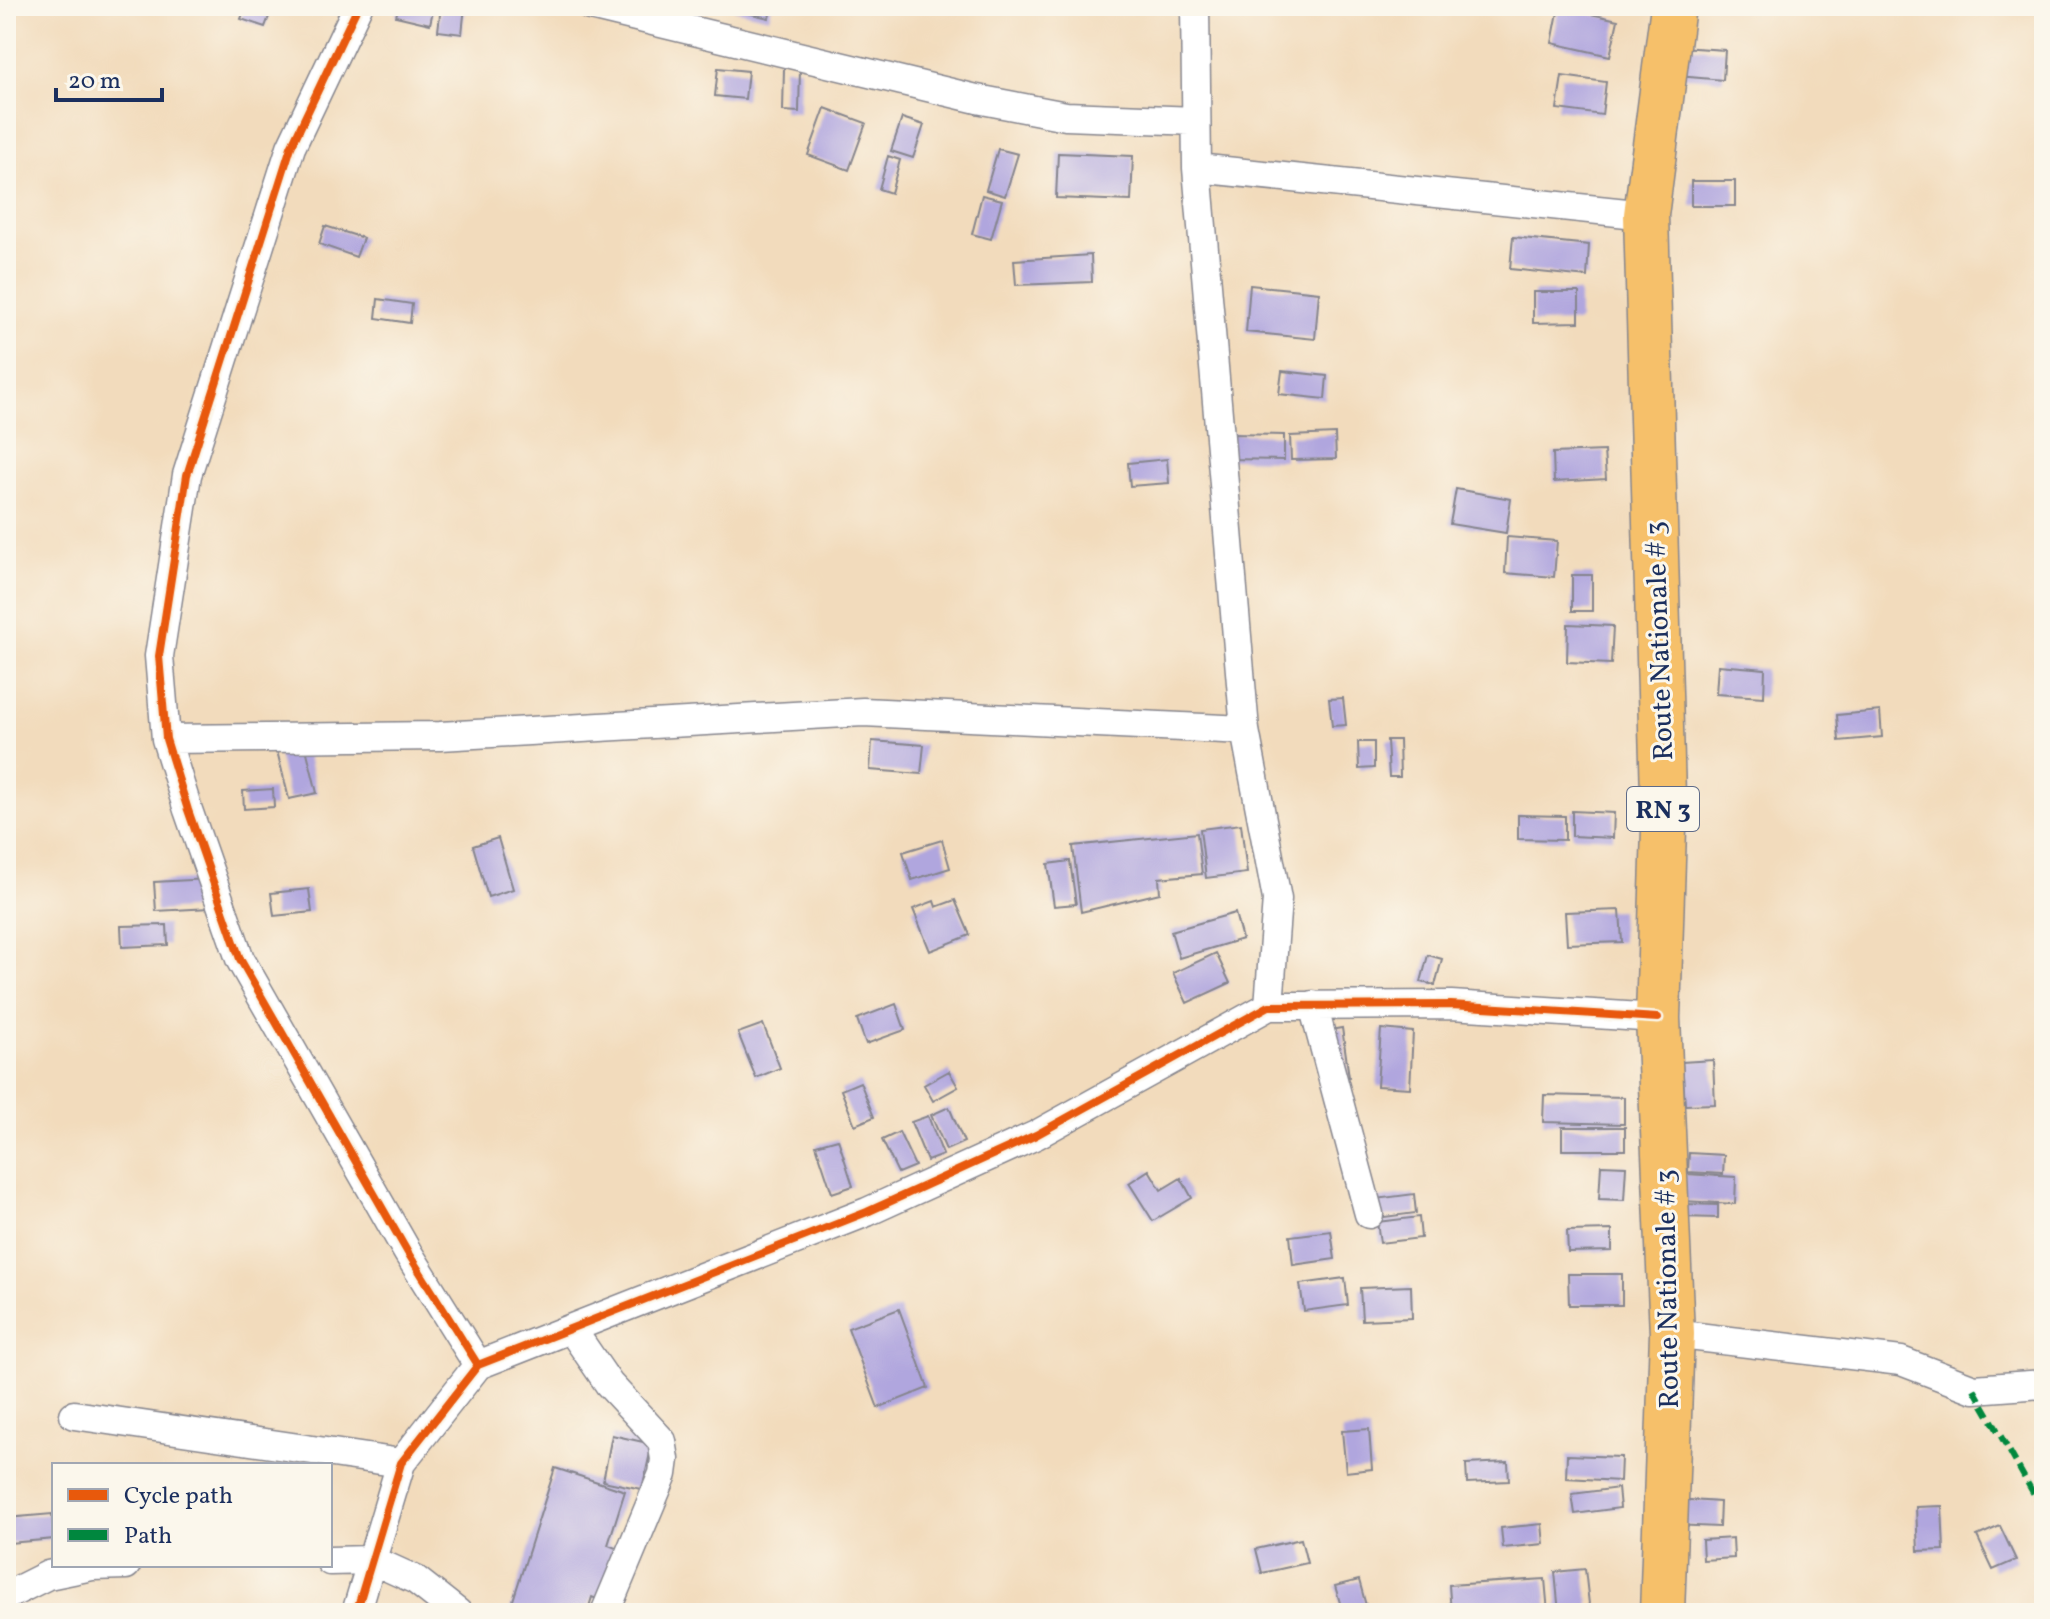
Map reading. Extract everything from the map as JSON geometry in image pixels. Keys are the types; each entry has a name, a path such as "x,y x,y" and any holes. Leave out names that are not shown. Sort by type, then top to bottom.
{"main road":[{"name":"Route Nationale # 3","path":"1662,1613 1672,1334 1658,1018 1664,829 1646,215 1673,6"}],"street":[{"path":"358,6 291,147 187,475 159,656 166,739 240,959 408,1253 478,1365"},
{"path":"590,6 1066,116 1196,121"},
{"path":"1195,6 1197,168 1245,730 1277,899 1269,1006"},
{"path":"1197,168 1646,215"},
{"path":"166,739 440,736 863,712 1245,730"},
{"path":"1313,1005 1369,1214"},
{"path":"356,1613 401,1463 478,1365 867,1212 1036,1135 1269,1006 1451,1005 1658,1018"},
{"path":"572,1330 609,1384 662,1441 665,1459 663,1474 605,1613"},
{"path":"1672,1334 1901,1361 1974,1389 2044,1384"},
{"path":"74,1415 401,1463"},
{"path":"332,1561 372,1560 416,1580 458,1613"},
{"path":"6,1596 48,1575 87,1567"}],"building":[{"path":"246,6 273,6 265,27 241,19"},
{"path":"399,6 434,6 430,24 396,16"},
{"path":"441,6 465,6 462,34 438,31"},
{"path":"735,6 772,6 769,18 734,10"},
{"path":"1559,7 1618,20 1610,56 1552,43"},
{"path":"1680,47 1725,50 1723,80 1678,76"},
{"path":"718,68 748,71 745,99 715,96"},
{"path":"784,68 800,68 799,112 783,111"},
{"path":"1562,76 1606,82 1602,115 1557,109"},
{"path":"825,108 866,123 849,170 808,155"},
{"path":"902,118 924,125 913,158 891,151"},
{"path":"998,149 1018,154 1005,196 986,190"},
{"path":"1058,153 1133,156 1131,201 1056,198"},
{"path":"888,156 900,160 891,193 879,189"},
{"path":"1691,181 1735,181 1735,206 1691,206"},
{"path":"982,195 1002,200 991,239 972,234"},
{"path":"325,226 363,238 356,257 319,244"},
{"path":"1513,237 1589,245 1587,277 1510,269"},
{"path":"1091,255 1092,282 1016,285 1014,260"},
{"path":"1250,285 1319,292 1315,339 1246,332"},
{"path":"1533,292 1579,292 1579,322 1533,323"},
{"path":"378,299 412,304 410,323 376,318"},
{"path":"1282,371 1327,376 1325,399 1279,394"},
{"path":"1232,434 1284,435 1284,460 1231,459"},
{"path":"1335,434 1336,459 1291,460 1290,436"},
{"path":"1604,451 1606,479 1554,482 1553,453"},
{"path":"1167,459 1169,483 1130,486 1128,463"},
{"path":"1456,489 1511,499 1506,533 1450,524"},
{"path":"1507,537 1557,541 1554,577 1505,573"},
{"path":"1572,575 1592,575 1592,611 1572,611"},
{"path":"1568,624 1613,626 1611,664 1567,662"},
{"path":"1718,665 1765,669 1764,697 1716,694"},
{"path":"1343,698 1346,725 1332,726 1329,699"},
{"path":"1880,711 1882,737 1839,741 1837,715"},
{"path":"1387,740 1399,740 1400,777 1389,777"},
{"path":"872,741 924,745 921,774 870,770"},
{"path":"1358,742 1374,742 1374,768 1359,769"},
{"path":"305,744 317,793 289,799 277,751"},
{"path":"273,789 274,807 244,809 243,791"},
{"path":"1572,811 1614,813 1613,838 1572,836"},
{"path":"1518,815 1565,816 1565,840 1518,839"},
{"path":"1241,824 1247,873 1206,878 1200,829"},
{"path":"1197,833 1202,874 1159,878 1160,893 1081,912 1073,846"},
{"path":"498,838 513,889 488,897 473,846"},
{"path":"942,840 950,868 912,880 903,852"},
{"path":"1070,861 1076,904 1054,906 1048,864"},
{"path":"209,879 210,908 156,911 154,882"},
{"path":"309,889 312,912 274,916 271,893"},
{"path":"955,900 970,935 930,951 913,909 934,901 936,907"},
{"path":"1620,910 1622,942 1567,944 1565,912"},
{"path":"1235,913 1242,939 1179,958 1171,931"},
{"path":"167,925 168,945 122,947 121,926"},
{"path":"1216,953 1230,983 1187,1003 1173,973"},
{"path":"1428,955 1442,959 1435,985 1421,982"},
{"path":"896,1004 905,1030 866,1044 857,1019"},
{"path":"763,1024 780,1068 756,1078 738,1033"},
{"path":"1342,1028 1349,1077 1325,1080 1318,1032"},
{"path":"1381,1029 1413,1032 1410,1088 1377,1086"},
{"path":"1713,1060 1715,1104 1685,1105 1682,1062"},
{"path":"949,1071 958,1087 933,1101 924,1085"},
{"path":"860,1082 874,1117 855,1125 841,1090"},
{"path":"1544,1095 1624,1097 1624,1124 1543,1122"},
{"path":"949,1107 964,1142 946,1150 931,1115"},
{"path":"928,1116 943,1155 927,1161 911,1122"},
{"path":"1562,1127 1625,1127 1625,1150 1562,1150"},
{"path":"899,1132 915,1166 898,1173 882,1140"},
{"path":"838,1139 853,1186 832,1193 816,1145"},
{"path":"1689,1153 1724,1155 1723,1174 1688,1172"},
{"path":"1601,1165 1626,1166 1624,1200 1599,1199"},
{"path":"1149,1170 1161,1190 1181,1178 1192,1198 1153,1221 1129,1183"},
{"path":"1685,1174 1736,1177 1735,1204 1684,1201"},
{"path":"1414,1194 1416,1213 1377,1218 1375,1199"},
{"path":"1683,1204 1718,1205 1718,1218 1683,1217"},
{"path":"1419,1217 1421,1238 1380,1243 1377,1222"},
{"path":"1612,1230 1612,1251 1568,1252 1567,1231"},
{"path":"1331,1231 1335,1259 1293,1265 1290,1236"},
{"path":"1568,1274 1622,1274 1622,1305 1569,1305"},
{"path":"1345,1278 1348,1305 1304,1311 1300,1284"},
{"path":"1411,1286 1412,1318 1362,1320 1360,1288"},
{"path":"899,1309 928,1388 878,1408 848,1328"},
{"path":"1369,1429 1372,1469 1346,1472 1342,1431"},
{"path":"612,1435 652,1444 642,1489 603,1481"},
{"path":"1567,1455 1621,1457 1620,1481 1566,1478"},
{"path":"1508,1462 1509,1481 1467,1483 1466,1464"},
{"path":"555,1468 625,1491 608,1545 626,1552 607,1603 592,1597 587,1613 509,1613"},
{"path":"1618,1488 1620,1508 1575,1514 1572,1494"},
{"path":"1674,1499 1720,1502 1719,1527 1673,1525"},
{"path":"1942,1506 1944,1550 1918,1551 1916,1507"},
{"path":"52,1514 52,1539 9,1543 7,1518"},
{"path":"1542,1524 1544,1544 1503,1548 1501,1528"},
{"path":"2000,1526 2016,1560 1993,1570 1977,1536"},
{"path":"1733,1538 1734,1558 1703,1560 1702,1540"},
{"path":"1301,1539 1307,1563 1262,1573 1256,1549"},
{"path":"1585,1569 1590,1613 1559,1613 1555,1572"},
{"path":"1545,1579 1548,1613 1451,1613 1449,1585"},
{"path":"1359,1580 1368,1613 1343,1613 1335,1586"}],"marked path":[{"path":"1974,1389 2044,1512"}],"cycle path":[{"path":"358,6 291,147 187,475 159,656 166,739 240,959 408,1253 478,1365"},
{"path":"356,1613 401,1463 478,1365 867,1212 1036,1135 1269,1006 1451,1005 1658,1018"}]}
